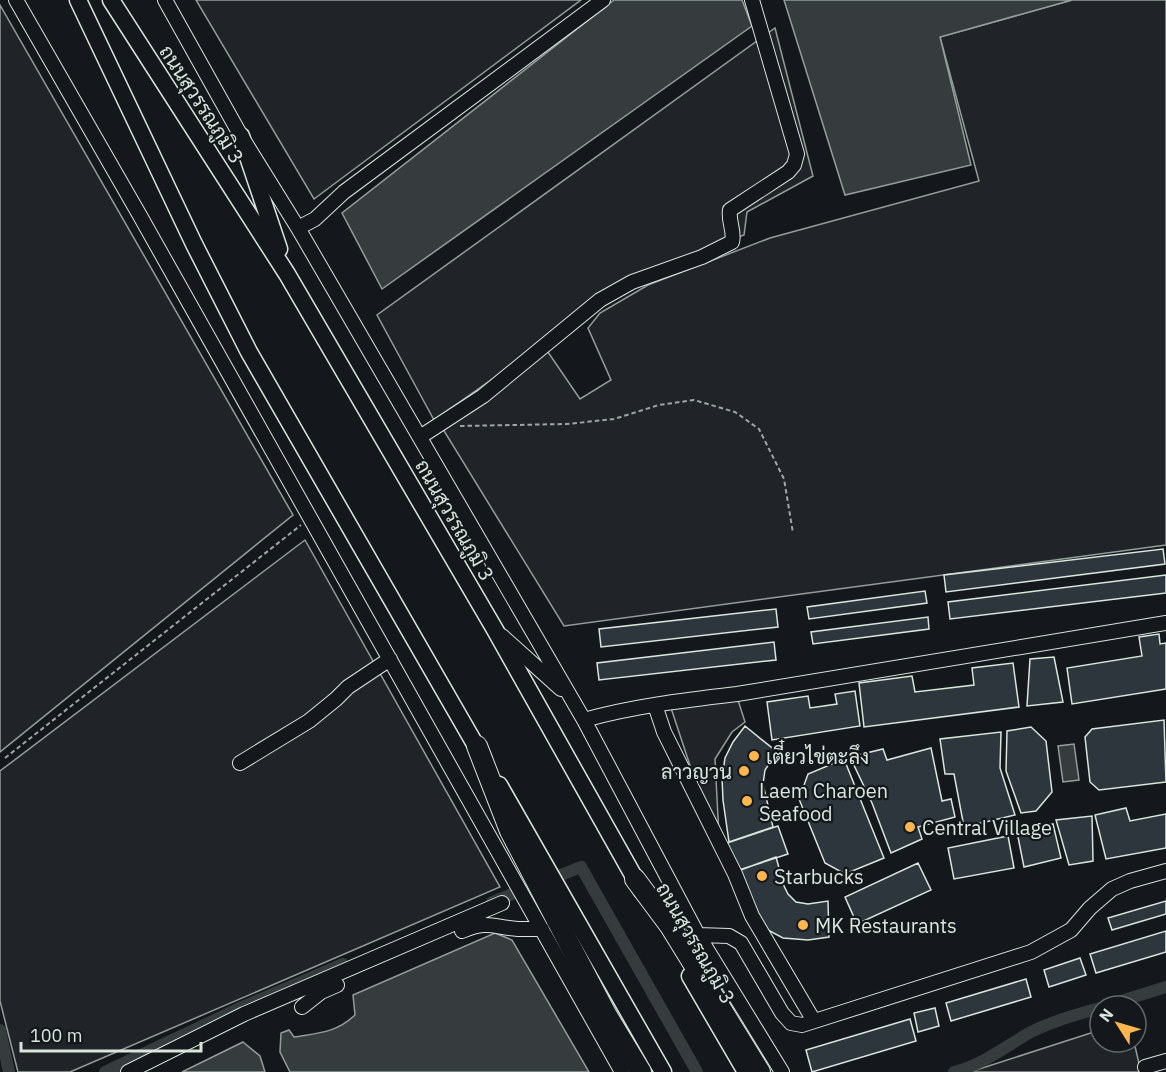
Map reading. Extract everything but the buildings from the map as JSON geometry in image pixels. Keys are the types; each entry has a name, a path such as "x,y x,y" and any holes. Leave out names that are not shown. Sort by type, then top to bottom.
{"highway":[{"path":"477,746 498,802 529,870 606,1014 641,1072"},
{"path":"635,879 670,926 760,1072"}],"main road":[{"path":"78,0 194,244 244,343 477,746"},
{"name":"ถนนสุวรรณภูมิ 3","path":"111,0 287,274 494,628 746,1072"},
{"path":"241,136 287,274"},
{"path":"548,904 663,1072"}],"street":[{"path":"16,0 390,659 529,870"},
{"path":"165,0 241,136 298,228 584,720 698,935 782,1072"},
{"path":"298,228 315,219 344,192 603,0"},
{"path":"420,437 483,396 600,300 632,282 702,257 732,242 734,238 729,216 730,210 788,172 794,165 796,154 752,0"},
{"path":"584,720 655,705 760,690 1166,623"},
{"path":"494,628 570,698"},
{"path":"240,763 309,720 348,687 390,659"},
{"path":"655,705 664,732 735,874 752,916 814,1021"},
{"path":"698,935 729,936 735,939 746,951 782,1013 792,1023 802,1025 1031,952 1071,930 1090,908 1112,889 1130,881 1166,871"},
{"path":"128,1072 244,1014 502,903"},
{"path":"548,904 542,929 622,1072"},
{"path":"302,1007 321,992 474,926 490,923 515,929 542,929"},
{"path":"1145,1067 1166,1061"}],"path":[{"path":"460,426 567,424 614,420 659,405 694,400 735,412 759,429 784,479 793,533"},
{"path":"5,758 310,517"}],"shaded area":[{"path":"196,0 581,0 314,199"},
{"path":"614,0 742,0 752,26 382,289 342,213"},
{"path":"784,0 1072,0 940,37 971,165 845,195"},
{"path":"1072,0 1166,0 1166,545 564,626 441,426 548,352 580,399 611,380 588,328 600,313 648,285 770,238 979,181 940,37"},
{"path":"0,5 293,515 0,752"},
{"path":"775,28 813,176 747,212 744,235 642,274 434,420 377,315"},
{"path":"305,540 500,887 70,1072 18,1072 0,1001 0,771"},
{"path":"737,697 745,722 732,732 715,759 720,856 671,708"},
{"path":"1074,744 1079,780 1063,782 1058,746"},
{"path":"495,933 512,940 589,1072 290,1072 280,1052 281,1033 289,1030 294,1037 334,1029 355,1015 353,995"},
{"path":"1088,1034 1088,1054 1137,1054 1141,1072 970,1072"},
{"path":"243,1042 260,1056 265,1072 182,1072"}],"waterway":[{"path":"492,902 581,867 697,1072"},
{"path":"105,1072 240,1008 343,964"},
{"path":"1144,994 1166,987"},
{"path":"954,1072 984,1060 1029,1033 1088,1012"},
{"path":"0,1030 9,1072"}],"place":[{"name":"เตี๋ยวไข่ตะลึง","path":"754,756"},
{"name":"ลาวญวน","path":"744,771"},
{"name":"Laem Charoen Seafood","path":"747,801"},
{"name":"Central Village","path":"910,827"},
{"name":"Starbucks","path":"762,876"},
{"name":"MK Restaurants","path":"803,925"}]}
